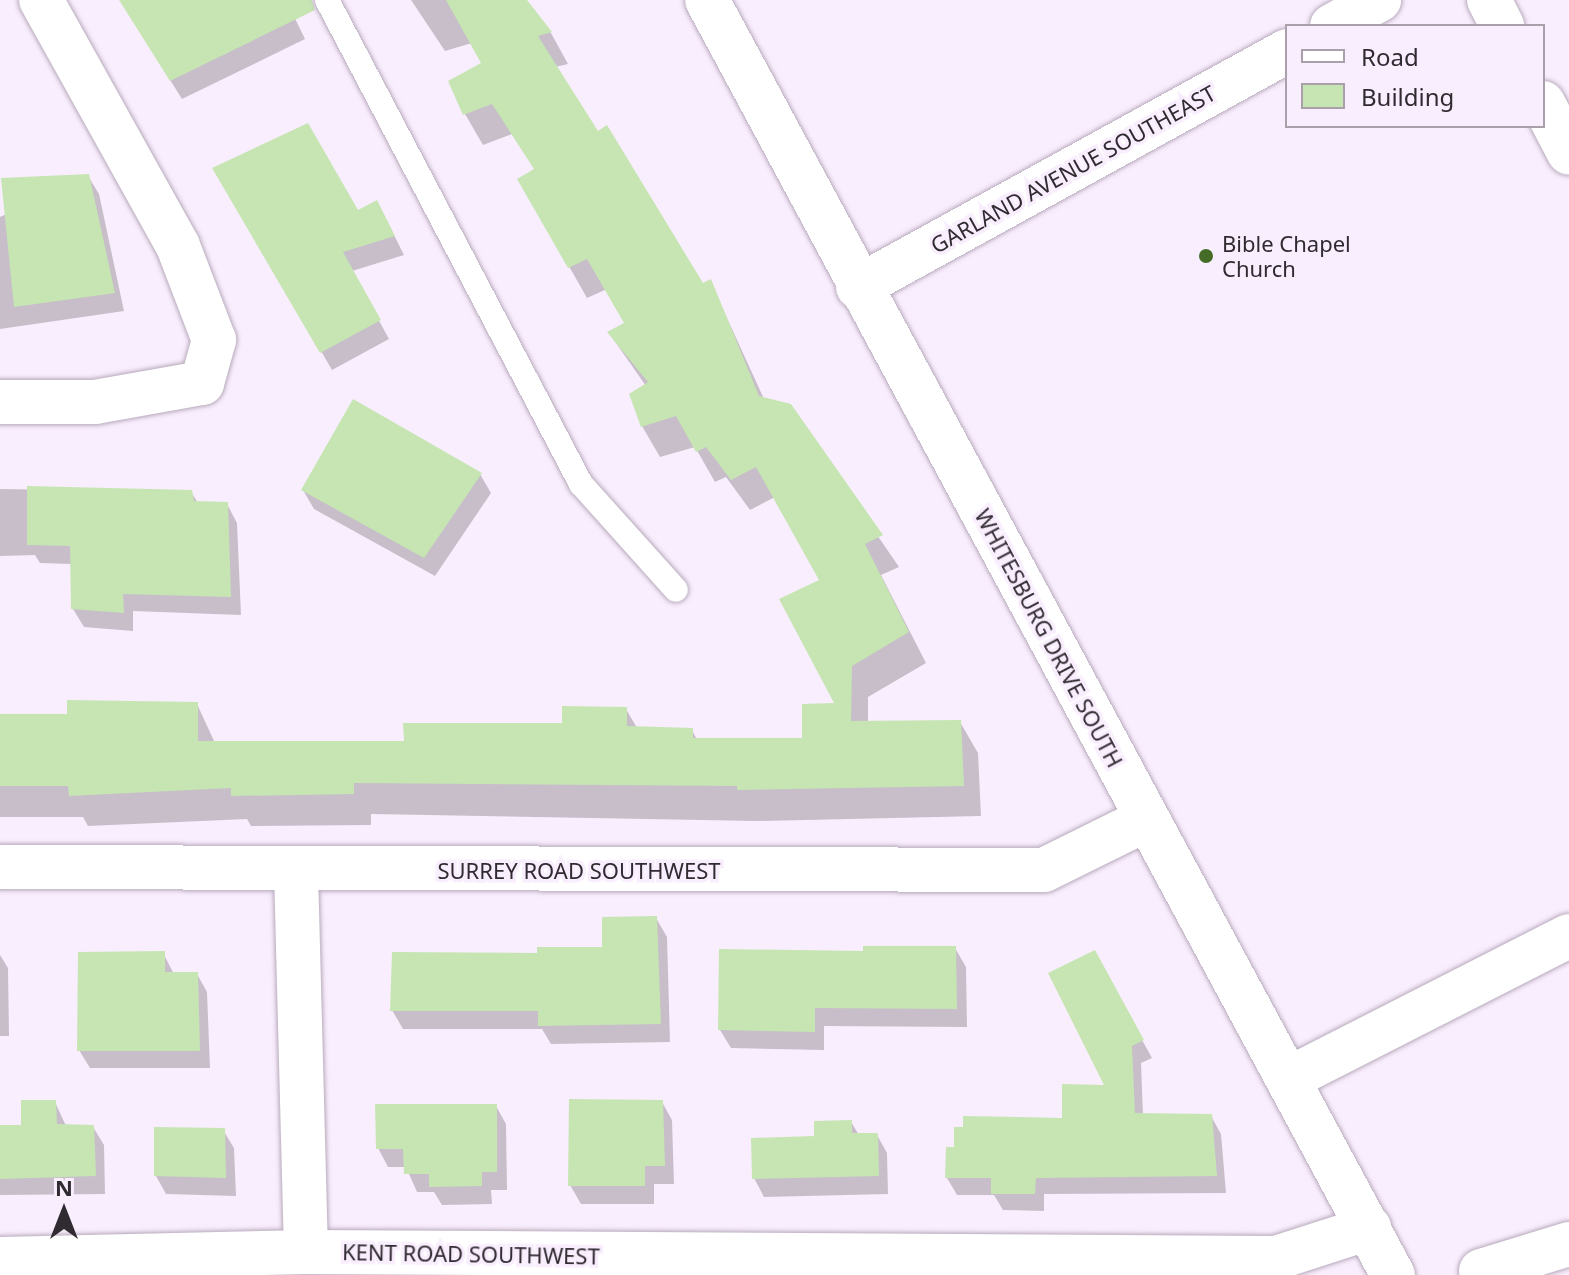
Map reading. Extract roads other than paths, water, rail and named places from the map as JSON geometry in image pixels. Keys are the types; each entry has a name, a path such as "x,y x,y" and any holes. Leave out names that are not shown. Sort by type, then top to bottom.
{"street":[{"path":"0,402 95,402 202,383 214,340 178,246 41,0"},
{"name":"WHITESBURG DRIVE SOUTH","path":"707,0 858,287 1393,1275"},
{"path":"1336,24 1379,0"},
{"path":"1489,0 1501,24"},
{"name":"GARLAND AVENUE SOUTHEAST","path":"858,287 1285,52"},
{"path":"1545,107 1569,153"},
{"name":"SURREY ROAD SOUTHWEST","path":"0,867 296,871 1044,870 1147,819"},
{"path":"296,871 306,1252"},
{"path":"1288,1079 1569,936"},
{"name":"KENT ROAD SOUTHWEST","path":"0,1259 306,1252 1207,1267 1276,1258 1369,1228"},
{"path":"1516,1275 1481,1271 1569,1244"}],"lane":[{"path":"327,0 581,484 676,590"}],"place":[{"name":"Bible Chapel Church","path":"1206,256"}]}
